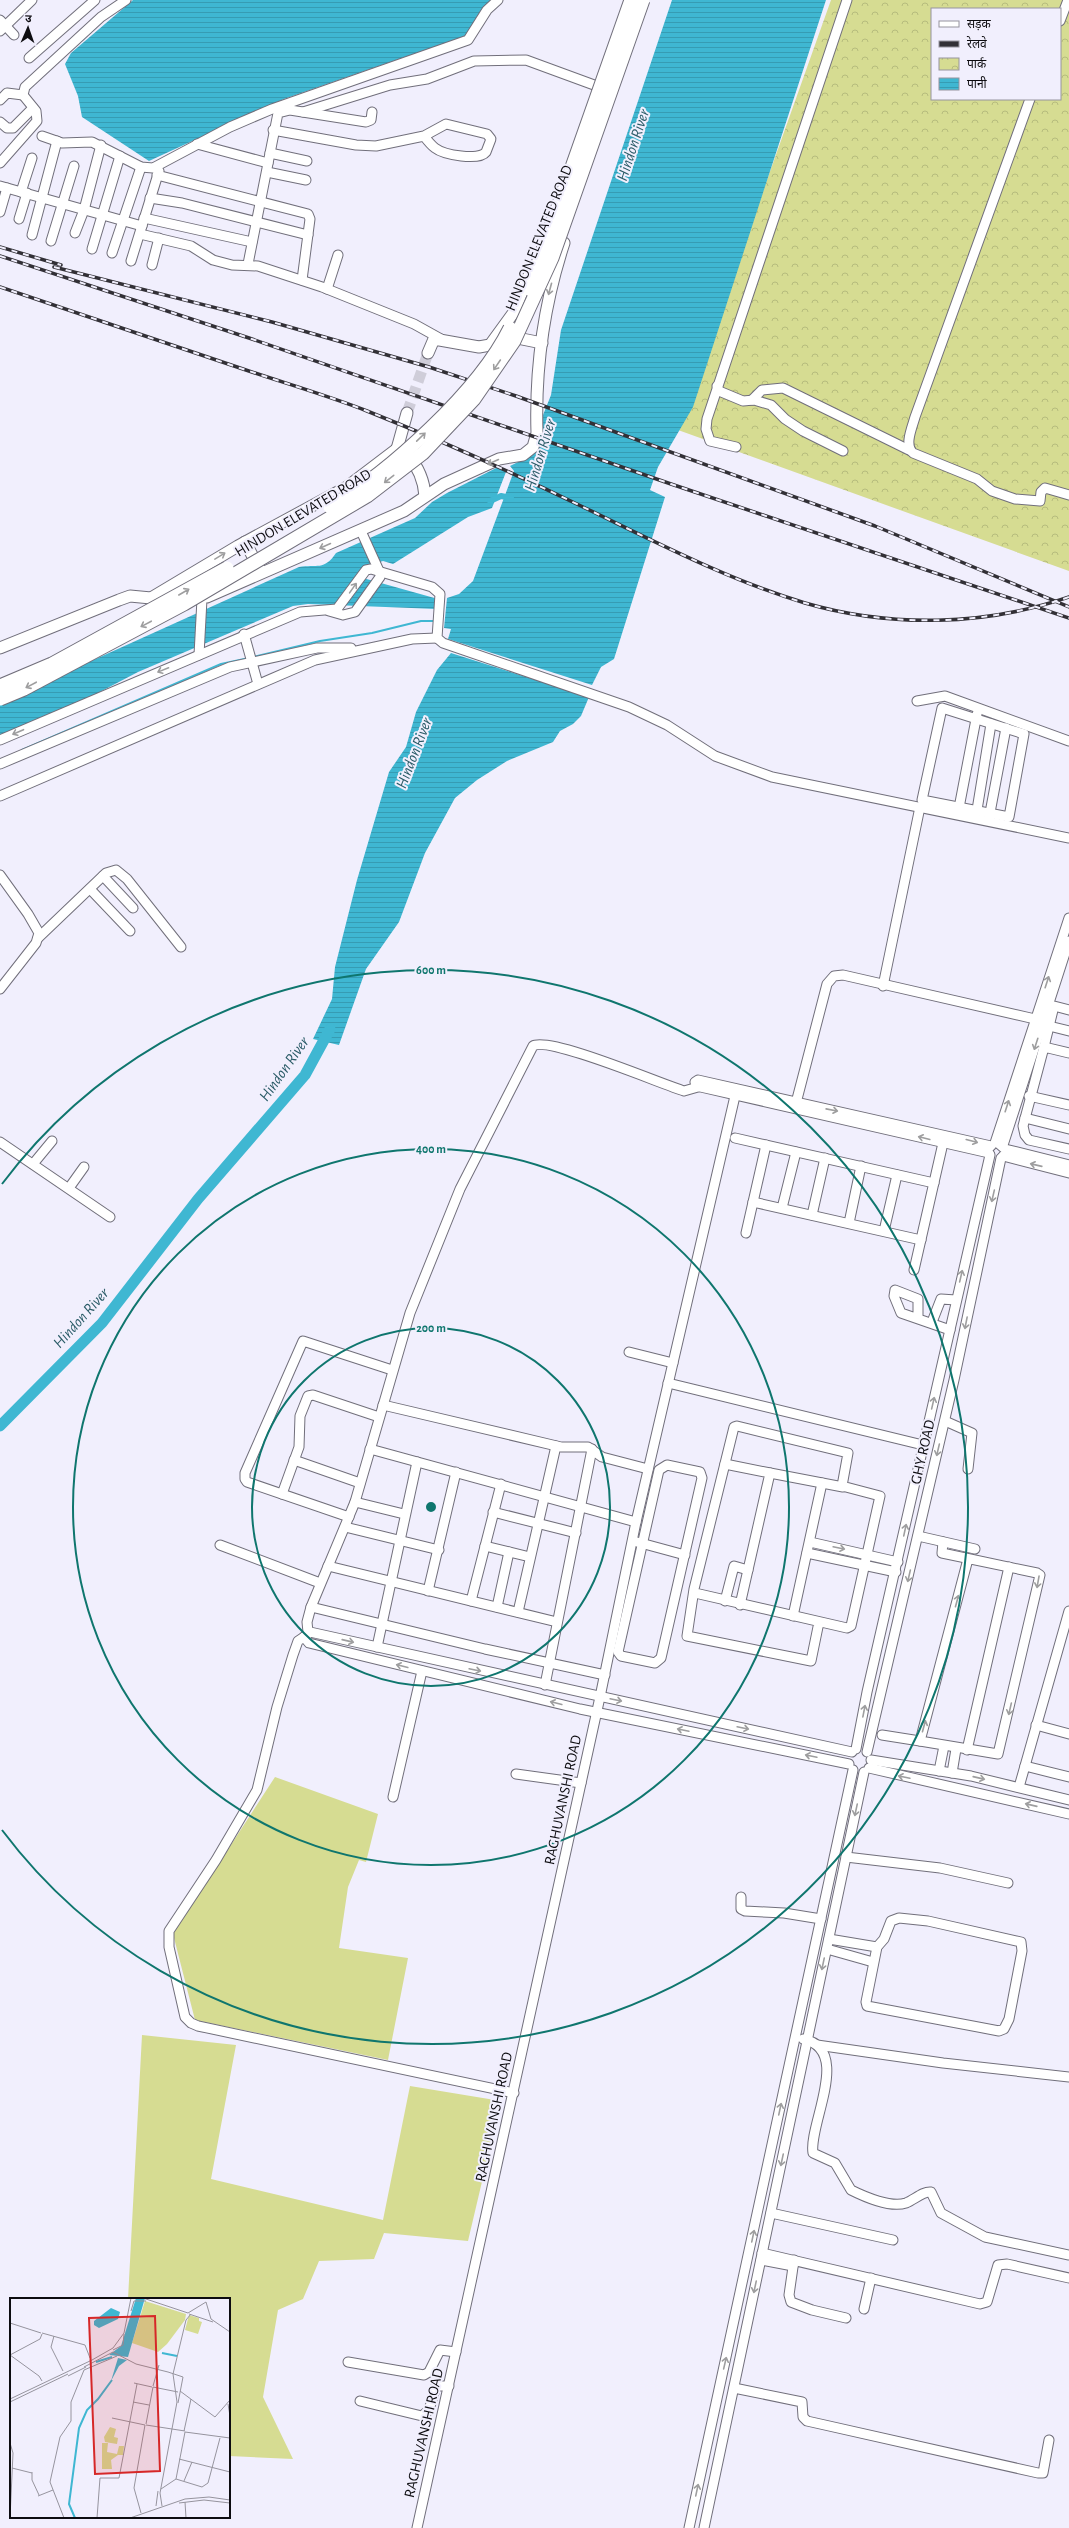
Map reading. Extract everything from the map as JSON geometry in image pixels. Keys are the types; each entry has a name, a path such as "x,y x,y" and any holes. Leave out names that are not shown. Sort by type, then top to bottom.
{"highway":[{"name":"HINDON ELEVATED ROAD","path":"0,686 52,664 178,596 344,500 405,452 464,395 506,337 540,263 629,0"},
{"name":"HINDON ELEVATED ROAD","path":"0,699 31,685 184,604 367,496 423,453 474,399 514,341 552,258 643,0"}],"main road":[{"path":"428,353 434,339 441,339 479,347 490,345 499,335 514,312 546,235 597,86 629,0"},
{"path":"151,598 158,606 174,615 261,572 362,534 404,511 444,484 499,459 523,455 533,447 537,433 540,366 548,294 561,251 647,0"},
{"path":"499,335 542,343"},
{"path":"0,648 130,596 151,598 245,542 347,486 397,450 407,413"},
{"path":"397,450 409,456 418,468 424,482 425,496"},
{"path":"245,542 261,572"}],"street":[{"path":"14,35 2,26 32,0"},
{"path":"29,58 95,0"},
{"path":"22,95 25,87 35,77 101,17 126,0"},
{"path":"42,136 57,141 87,142 101,145 141,167 150,169 197,144 286,103 468,40 487,10 498,0"},
{"path":"736,447 712,442 707,434 706,425 717,386 815,100 847,0"},
{"path":"1061,18 1068,0"},
{"path":"304,112 390,85 427,79 474,61 526,60 615,92"},
{"path":"0,100 7,93 22,95 33,108 38,118 36,124 0,164"},
{"path":"909,450 908,443 915,417 1030,100"},
{"path":"0,122 8,128 13,128 33,108"},
{"path":"248,264 276,117 281,111 304,112 366,122 371,120 372,112"},
{"path":"273,130 368,146 403,142 424,136 446,124 487,134 491,139 483,156 464,156 438,150 424,136"},
{"path":"32,235 57,141"},
{"path":"197,144 269,158 307,161"},
{"path":"75,233 84,210 101,145"},
{"path":"92,249 120,156"},
{"path":"19,219 32,158"},
{"path":"131,260 161,164"},
{"path":"51,241 74,166"},
{"path":"112,253 141,167"},
{"path":"266,172 306,180"},
{"path":"157,175 260,203 308,214 308,235 302,280"},
{"path":"0,212 4,187 142,226 252,242"},
{"path":"150,198 182,203 308,235"},
{"path":"142,226 159,238 191,246 212,260 232,265 248,264 302,280 414,324 441,339"},
{"path":"152,265 159,238"},
{"path":"328,289 338,255"},
{"path":"717,386 719,391 726,395 743,401 752,400 771,406 785,420 803,431 843,451"},
{"path":"752,400 762,390 783,388 909,450 977,480 992,491 1015,499 1040,501 1041,492 1045,488 1069,495"},
{"path":"362,534 379,574"},
{"path":"0,740 199,652 245,638 300,612 325,610 341,606 366,570 373,569 379,574 432,587 440,594 437,634"},
{"path":"325,610 343,615 357,611 379,574"},
{"path":"199,652 202,602"},
{"path":"0,796 315,660 360,649 437,634 453,646 593,694 661,722 715,756 750,770 825,789 920,807 958,811 990,817 1069,838"},
{"path":"245,638 258,684"},
{"path":"0,764 208,675 252,661 287,653 317,648 360,649"},
{"path":"917,701 942,696 1069,741"},
{"path":"942,708 976,719 1024,734 1009,817 990,817 977,810 958,811 922,800 942,708"},
{"path":"958,811 978,708"},
{"path":"990,817 1005,728 1008,719"},
{"path":"977,810 991,724"},
{"path":"882,986 920,807"},
{"path":"0,989 38,938 103,876 111,871 122,873 181,947"},
{"path":"0,875 37,927 38,938"},
{"path":"103,876 133,908"},
{"path":"90,889 130,931"},
{"path":"997,1151 1035,1019 1069,918"},
{"path":"997,1151 1069,941"},
{"path":"796,1103 828,980 834,976 843,976 882,986 1035,1019"},
{"path":"1069,1010 1054,1006 1044,1047 1029,1096 1023,1126 1025,1135 1029,1140 1069,1149"},
{"path":"1049,1026 1069,1031"},
{"path":"1069,1164 943,1143 698,1087 684,1091 583,1054 541,1044 533,1046 460,1189 410,1313 392,1370 355,1502 311,1607 307,1622 306,1634 309,1643 597,1712 851,1767 868,1763 939,1771 1019,1787 1069,1800"},
{"path":"1044,1047 1069,1053"},
{"path":"698,1087 695,1083 698,1080 796,1103 941,1133 1069,1173"},
{"name":"RAGHUVANSHI ROAD","path":"417,2528 597,1712 636,1522 735,1096"},
{"path":"1029,1096 1069,1105"},
{"path":"1024,1118 1069,1129"},
{"path":"735,1138 934,1183"},
{"path":"33,1164 52,1141"},
{"path":"0,1142 110,1217"},
{"path":"914,1270 943,1143"},
{"path":"746,1233 766,1145"},
{"name":"GHY ROAD","path":"689,2528 796,2037 854,1751 896,1572 956,1300 997,1151"},
{"name":"GHY ROAD","path":"704,2528 846,1856 945,1421 997,1151"},
{"path":"782,1208 796,1152"},
{"path":"812,1215 825,1158"},
{"path":"849,1224 861,1166"},
{"path":"69,1188 84,1167"},
{"path":"884,1232 897,1175"},
{"path":"753,1202 921,1240"},
{"path":"932,1322 941,1299 956,1300"},
{"path":"918,1318 950,1330"},
{"path":"349,1517 247,1482 244,1476 302,1342 308,1341 392,1370"},
{"path":"629,1352 673,1363"},
{"path":"668,1383 923,1445"},
{"path":"282,1494 300,1440 300,1413 309,1395 379,1417"},
{"path":"383,1405 556,1446 592,1449 602,1456 648,1469"},
{"path":"945,1421 972,1433 968,1469"},
{"path":"819,1622 811,1661 687,1636 695,1593 734,1427 738,1426 848,1453 843,1487"},
{"path":"518,1612 556,1446"},
{"path":"370,1449 636,1522"},
{"path":"545,1685 548,1663 576,1533 592,1449"},
{"path":"294,1460 360,1483"},
{"path":"377,1648 404,1514 417,1462"},
{"path":"695,1593 725,1602 819,1622 851,1627 868,1554 880,1496 843,1487 725,1464"},
{"path":"667,1465 700,1472 702,1478 685,1555 660,1661 652,1663 619,1655 618,1652 660,1468 667,1465"},
{"path":"428,1591 439,1550 456,1472"},
{"path":"740,1605 770,1473"},
{"path":"471,1602 501,1484"},
{"path":"793,1616 822,1484"},
{"path":"355,1502 404,1514"},
{"path":"494,1512 576,1533"},
{"path":"345,1527 439,1550"},
{"path":"918,1536 975,1549"},
{"path":"632,1541 685,1555"},
{"path":"810,1542 898,1562"},
{"path":"882,1735 956,1749 1000,1753 1036,1593 1038,1574 941,1552 943,1542"},
{"path":"220,1545 320,1583"},
{"path":"485,1546 530,1557"},
{"path":"497,1607 509,1552"},
{"path":"807,1553 865,1564 896,1572"},
{"path":"920,1741 968,1559"},
{"path":"328,1566 557,1622"},
{"path":"725,1602 734,1566 748,1570"},
{"path":"967,1750 1009,1567"},
{"path":"311,1607 605,1675"},
{"path":"1019,1787 1069,1611"},
{"path":"306,1634 854,1751 868,1763 1069,1814"},
{"path":"306,1634 297,1643 257,1790 209,1872 169,1931 169,1947 184,2017 191,2023 198,2026 514,2093"},
{"path":"394,1797 422,1670"},
{"path":"1036,1725 1069,1734"},
{"path":"939,1771 944,1746"},
{"path":"952,1773 956,1749"},
{"path":"1024,1766 1069,1777"},
{"path":"516,1774 581,1783"},
{"path":"846,1856 940,1868 1008,1883"},
{"path":"741,1897 741,1909 745,1911 784,1913 821,1919"},
{"path":"899,1918 928,1921 1019,1940 1023,1944 1022,1951 1006,2027 999,2031 867,2006 866,2002 877,1947 884,1939 891,1921 899,1918"},
{"path":"829,1939 877,1947"},
{"path":"827,1949 873,1962"},
{"path":"796,2037 807,2039 817,2046 825,2058 826,2072 824,2097 813,2153 835,2163 852,2190 896,2204 905,2203 931,2192 941,2213 985,2237 1069,2256"},
{"path":"817,2046 943,2063 1069,2077"},
{"path":"771,2213 892,2240"},
{"path":"762,2256 871,2278 980,2304 987,2302 998,2265 1007,2264 1069,2278"},
{"path":"794,2263 789,2295 791,2302 812,2310 846,2318"},
{"path":"864,2309 871,2278"},
{"path":"348,2362 424,2375 429,2372 440,2350 456,2352"},
{"path":"360,2401 422,2416 429,2410 438,2384 449,2386"},
{"path":"734,2388 802,2402 803,2417 807,2421 1038,2473 1043,2473 1049,2440"}],"green space":[{"path":"831,0 1069,0 1069,571 678,430"},
{"path":"275,1777 378,1814 366,1862 359,1860 348,1887 339,1948 408,1958 388,2060 195,2020 173,1934"},
{"path":"142,2035 236,2045 211,2179 383,2220 410,2086 501,2101 468,2241 384,2233 374,2259 319,2261 303,2299 278,2310 263,2397 293,2459 230,2456 230,2298 128,2298"}],"water":[{"path":"133,0 493,0 468,35 284,99 149,161 82,117 78,96 65,64 71,53"},
{"path":"672,0 826,0 693,407 658,467 650,490 665,497 614,659 601,667 592,685 448,639 451,629 444,628 447,598 459,594 473,581 514,471 510,466 530,456 543,432 541,420 551,395 561,330"},
{"path":"498,467 506,472 492,508 468,517 393,564 383,561 362,568 363,578 438,599 437,609 308,604 293,606 138,672 54,716 0,738 0,699 89,662 299,567 324,565 332,559 336,553 415,518 432,502"},
{"path":"451,653 589,697 581,716 573,724 560,731 553,742 507,761 477,780 455,798 425,853 399,922 366,969 339,1045 313,1039 332,999 335,967 357,880 389,772 406,747 416,712 437,670"}],"waterway":[{"path":"490,501 501,496 511,498"},
{"path":"253,657 320,641 372,633 421,621 435,621"},
{"path":"22,750 221,664 249,658"},
{"name":"Hindon River","path":"0,1426 102,1323 198,1199 305,1075 330,1029"}],"tunnel":[{"path":"407,413 428,353"}],"railway":[{"path":"0,247 61,265"},
{"path":"0,256 249,338 671,484 1069,618"},
{"path":"54,267 272,322 429,367 516,396 875,526 1069,607"},
{"path":"0,287 321,394 367,411 421,433 555,493 664,546 720,571 776,594 805,603 871,617 904,620 938,620 1004,614 1037,607 1069,597"}]}
